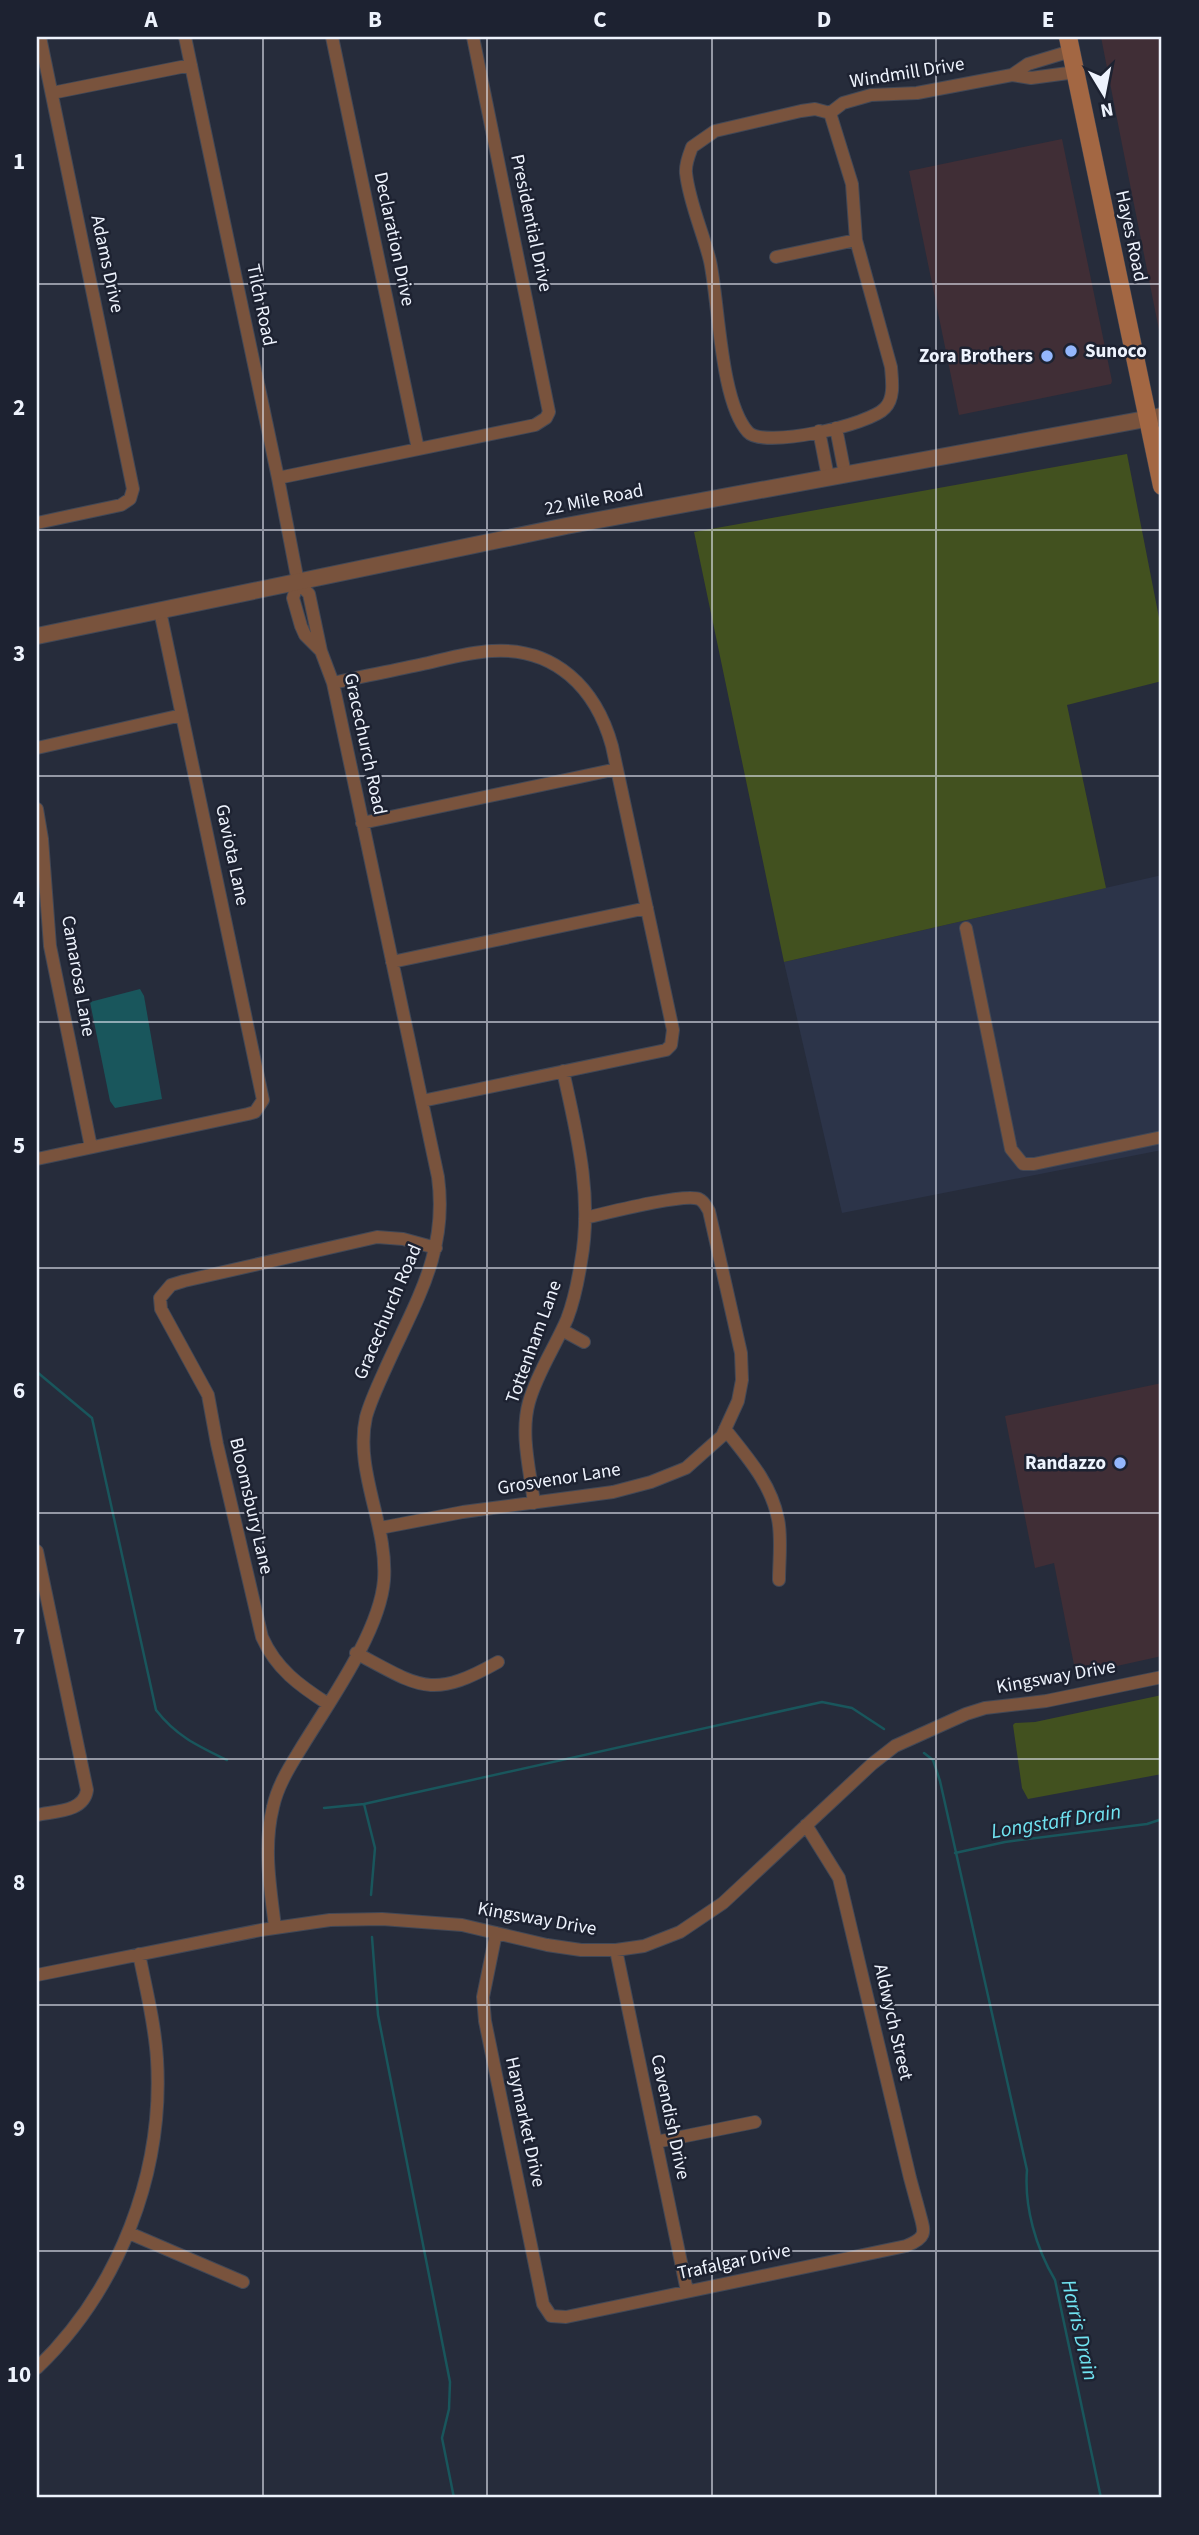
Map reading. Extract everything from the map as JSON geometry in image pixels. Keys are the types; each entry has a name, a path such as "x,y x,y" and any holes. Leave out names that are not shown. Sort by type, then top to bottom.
{"main road":[{"name":"Hayes Road","path":"1070,44 1155,417 1162,486"}],"street":[{"name":"Adams Drive","path":"37,523 117,507 130,499 132,483 40,37"},
{"name":"Tilch Road","path":"185,37 298,582"},
{"name":"Declaration Drive","path":"332,37 418,449"},
{"name":"Presidential Drive","path":"418,449 535,425 546,418 549,405 473,37"},
{"name":"Windmill Drive","path":"1012,75 1028,64 1070,44"},
{"path":"52,93 191,65"},
{"name":"Windmill Drive","path":"819,431 767,439 756,438 748,433 736,413 722,347 710,262 686,172 692,147 716,131 801,111 815,109 830,113 843,103 856,98 917,93 1012,75 1031,78 1076,72"},
{"path":"828,477 819,431 874,417 890,402 892,382 891,367 856,240 852,184 830,113"},
{"path":"776,257 856,240"},
{"name":"22 Mile Road","path":"37,636 566,526 1155,417"},
{"path":"836,428 845,474"},
{"path":"278,478 418,449"},
{"name":"Gracechurch Road","path":"275,1927 266,1854 273,1804 284,1776 373,1623 384,1580 380,1528 364,1448 366,1418 430,1271 439,1235 440,1190 332,683 321,651 309,594 298,582"},
{"name":"Gaviota Lane","path":"91,1147 248,1114 260,1107 263,1092 160,611"},
{"path":"332,683 478,652 530,654 558,667 579,683 592,698 604,721 647,908 673,1030 671,1045 666,1050 422,1101"},
{"path":"37,748 182,715"},
{"path":"362,823 617,769"},
{"name":"Camarosa Lane","path":"37,809 42,839 50,946 91,1147"},
{"path":"392,962 647,908"},
{"path":"966,928 1012,1149 1023,1164 1162,1137"},
{"name":"Tottenham Lane","path":"534,1503 526,1435 528,1409 574,1295 581,1265 585,1218 583,1159 563,1071"},
{"path":"37,1159 91,1147"},
{"path":"585,1218 680,1198 703,1201 709,1211 741,1353 740,1390 725,1429 759,1472 769,1493 778,1520 779,1580"},
{"name":"Bloomsbury Lane","path":"328,1704 294,1681 279,1665 262,1637 208,1395 161,1309 160,1298 171,1285 184,1281 377,1237 403,1238 436,1248"},
{"path":"562,1330 584,1342"},
{"name":"Grosvenor Lane","path":"380,1528 463,1512 613,1492 662,1479 693,1463 722,1436 725,1429"},
{"path":"37,1550 87,1785 85,1799 73,1807 37,1815"},
{"path":"356,1653 404,1678 427,1686 454,1684 498,1662"},
{"name":"Kingsway Drive","path":"37,1975 275,1927 330,1920 382,1919 462,1925 581,1950 616,1950 644,1946 668,1938 708,1916 895,1746 985,1708 1046,1702 1162,1677"},
{"name":"Aldwych Street","path":"806,1825 839,1878 910,2178 925,2227 923,2235"},
{"name":"Haymarket Drive","path":"496,1933 483,1997 485,2021 544,2304 551,2316"},
{"name":"Cavendish Drive","path":"616,1950 687,2291"},
{"path":"37,2368 89,2307 129,2233 150,2165 158,2081 153,2024 139,1954"},
{"path":"656,2143 755,2122"},
{"path":"129,2233 243,2282"},
{"name":"Trafalgar Drive","path":"551,2316 566,2317 906,2246 917,2242 923,2235"}],"shaded area":[{"path":"1101,37 1162,37 1162,345 1119,129"},
{"path":"1062,139 1111,384 959,415 909,171"},
{"path":"1127,454 1162,633 1162,681 1067,705 1106,888 784,962 694,532"},
{"path":"1162,875 1162,1150 842,1213 784,962"},
{"path":"140,989 144,996 162,1099 115,1108 110,1101 90,1002"},
{"path":"1162,1383 1162,1656 1076,1675 1054,1563 1035,1568 1005,1416"},
{"path":"1162,1695 1162,1774 1028,1799 1022,1788 1013,1725 1015,1723 1035,1722"}],"waterway":[{"path":"37,1372 92,1418 156,1710 180,1734 227,1760"},
{"path":"324,1808 364,1804 822,1702 852,1708 884,1729"},
{"name":"Harris Drain","path":"924,1753 933,1760 940,1781 1027,2170 1027,2198 1033,2227 1042,2255 1055,2280 1101,2498"},
{"path":"364,1804 375,1848 371,1895"},
{"name":"Longstaff Drain","path":"955,1853 1005,1842 1147,1824 1162,1819"},
{"path":"372,1937 378,2015 450,2382 449,2409 442,2438 454,2498"}],"place":[{"name":"Sunoco","path":"1071,351"},
{"name":"Zora Brothers","path":"1047,356"},
{"name":"Randazzo","path":"1120,1463"}]}
